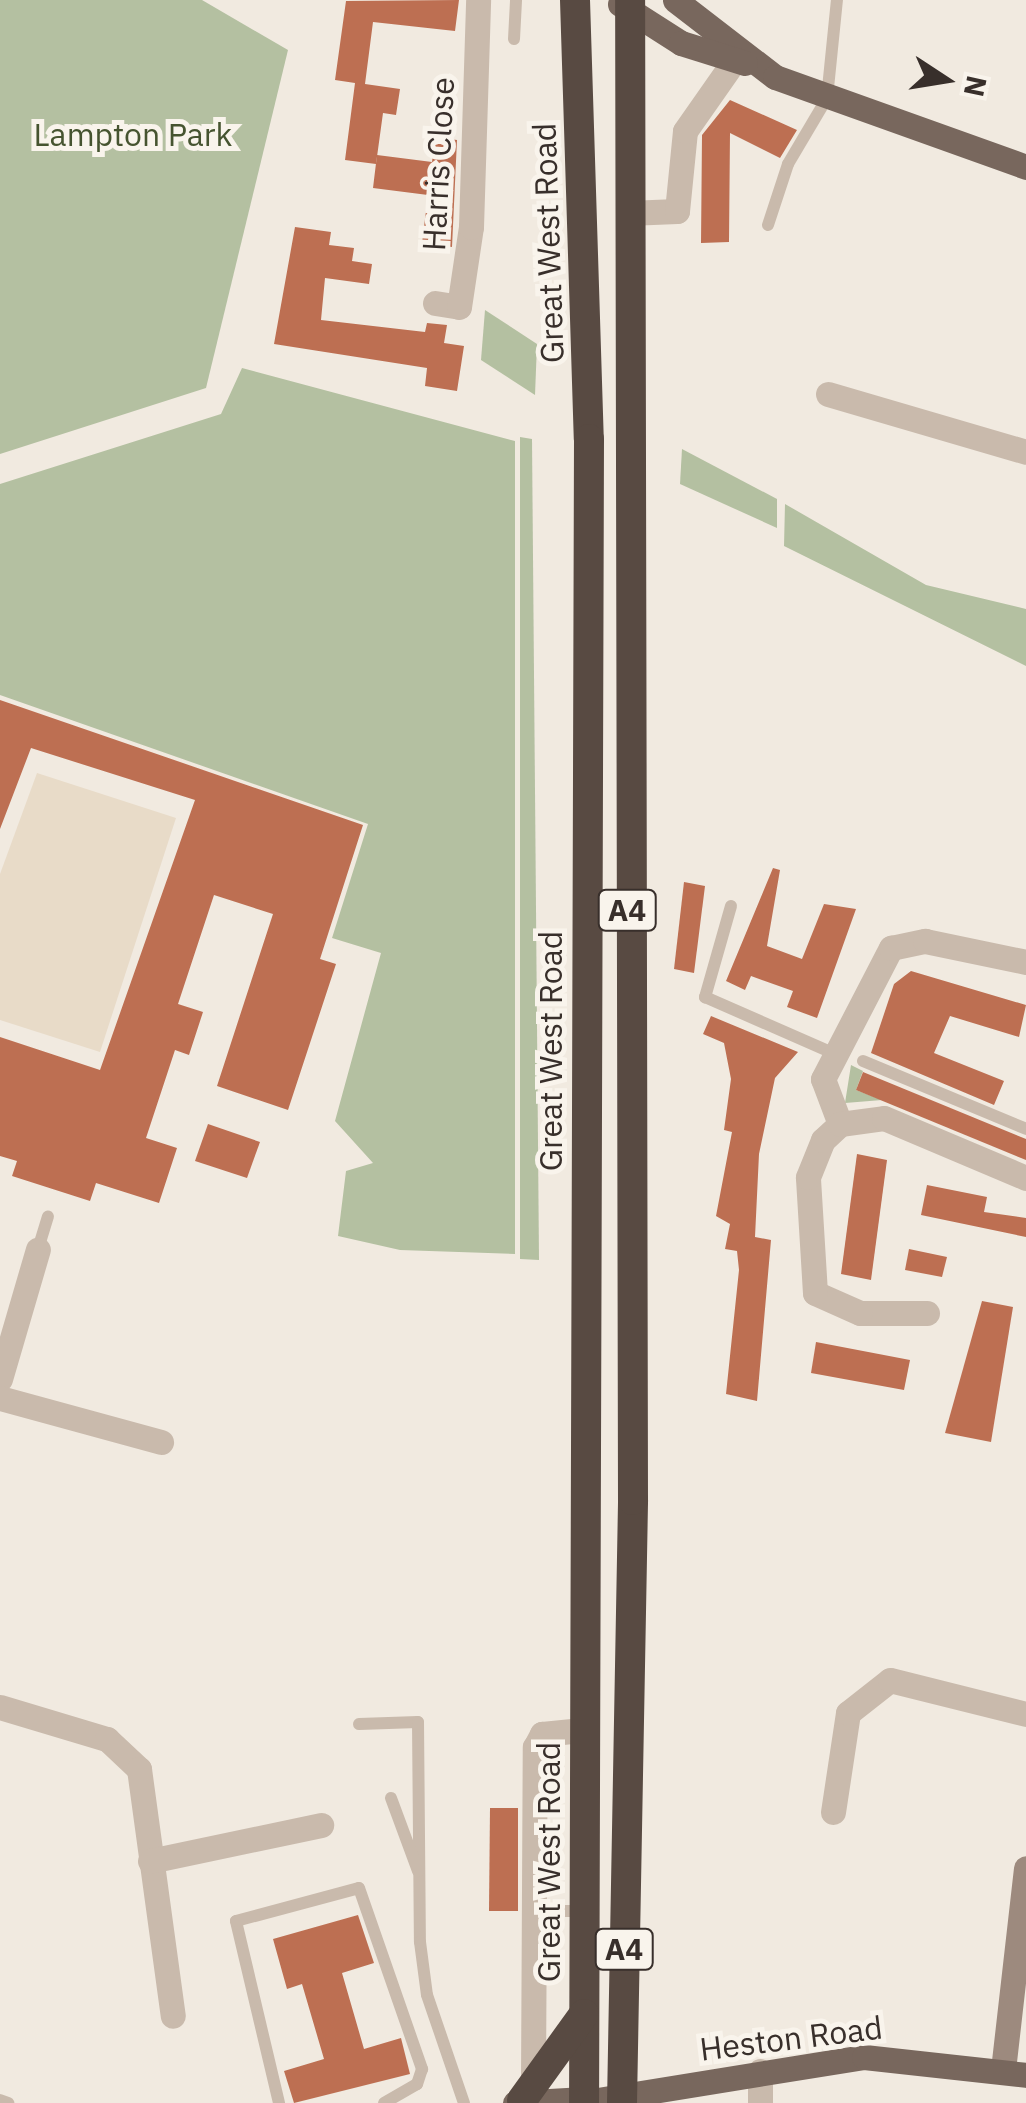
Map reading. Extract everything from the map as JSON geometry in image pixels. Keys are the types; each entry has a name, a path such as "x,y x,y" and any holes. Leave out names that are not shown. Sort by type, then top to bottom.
{"highway":[{"name":"Great West Road","path":"575,0 589,439 568,1731 585,1910 582,2102"},
{"name":"A4","path":"622,2097 634,1500 625,4"},
{"path":"523,2095 584,2014"}],"main road":[{"path":"676,0 741,60"},
{"path":"625,4 828,98 1026,167"},
{"name":"Heston Road","path":"523,2095 582,2102 864,2057 1014,2072"}],"street":[{"name":"Harris Close","path":"435,304 459,307 471,227 478,0"},
{"path":"628,214 676,210 685,131 741,60"},
{"path":"828,394 1026,452"},
{"path":"840,1124 822,1092 835,1054 890,948 925,942 1026,962"},
{"path":"840,1124 884,1118 1026,1178"},
{"path":"840,1124 808,1177 815,1292 860,1313 927,1313"},
{"path":"0,1379 38,1249"},
{"path":"0,1398 161,1442"},
{"path":"833,1812 848,1713 890,1680 1026,1714"},
{"path":"0,1706 128,1751 150,1861 173,2016"},
{"name":"Great West Road","path":"523,2095 535,1747 568,1731"},
{"path":"150,1861 321,1825"},
{"path":"1014,2072 1026,1868"},
{"path":"760,2071 760,2103"}],"lane":[{"path":"514,38 516,0"},
{"path":"768,225 788,164 828,98 837,7"},
{"path":"731,906 705,997 835,1054"},
{"path":"863,1061 1026,1129"},
{"path":"38,1249 48,1216"},
{"path":"360,1724 418,1722 419,1873 427,1995 464,2103"},
{"path":"391,1798 419,1873"},
{"path":"279,2103 236,1922 359,1888 422,2068 417,2084 384,2103"},
{"path":"532,1911 585,1910"},
{"path":"0,2100 8,2103"}],"green space":[{"name":"Lampton Park","path":"0,0 202,0 288,50 206,388 0,454"},
{"path":"485,310 537,344 535,395 481,360"},
{"path":"242,368 515,441 515,1254 400,1250 338,1236 346,1171 373,1163 335,1121 381,953 332,938 368,824 0,695 0,484 221,414"},
{"path":"520,437 532,439 539,1260 520,1259"},
{"path":"682,449 777,499 777,528 680,484"},
{"path":"785,504 926,585 1026,609 1026,666 784,546"},
{"path":"851,1065 863,1071 856,1090 882,1100 845,1103"}],"shaded area":[{"path":"37,773 176,818 100,1052 0,1020 0,874"}],"building":[{"path":"459,0 455,31 373,22 365,84 400,89 396,115 383,113 376,164 345,160 355,83 335,80 346,1"},
{"path":"730,100 797,130 780,158 730,133 729,242 701,243 702,135"},
{"path":"435,137 457,140 452,247 422,243 428,195 373,188 377,155 432,162"},
{"path":"295,227 331,232 329,245 354,248 352,261 372,264 369,284 325,278 321,320 425,332 427,323 447,325 444,343 464,346 457,391 425,386 427,368 274,344"},
{"path":"0,700 363,825 320,959 336,964 288,1110 217,1086 273,914 214,895 178,1004 203,1012 189,1055 175,1050 146,1138 177,1148 159,1203 96,1183 90,1201 12,1176 17,1161 0,1156 0,1037 100,1070 195,800 31,748 0,829"},
{"path":"773,868 780,870 767,946 802,959 824,904 856,909 817,1018 787,1007 793,991 751,976 745,990 726,981"},
{"path":"684,882 705,886 694,973 674,969"},
{"path":"911,971 1026,1005 1019,1037 950,1016 934,1053 1004,1081 994,1105 871,1053 894,984"},
{"path":"711,1016 798,1052 775,1078 759,1154 755,1237 771,1240 757,1401 726,1394 739,1270 737,1251 725,1249 730,1224 716,1216 732,1132 724,1130 731,1079 724,1043 703,1034"},
{"path":"863,1072 1026,1139 1026,1160 856,1090"},
{"path":"208,1124 260,1142 247,1178 195,1161"},
{"path":"857,1154 887,1160 871,1280 841,1274"},
{"path":"927,1185 987,1197 984,1212 1026,1218 1026,1237 921,1215"},
{"path":"909,1249 947,1257 942,1277 905,1270"},
{"path":"982,1301 1013,1307 991,1442 945,1433"},
{"path":"816,1342 910,1360 904,1390 811,1373"},
{"path":"490,1808 518,1808 518,1911 489,1911"},
{"path":"358,1915 374,1963 342,1973 364,2049 401,2038 410,2074 294,2103 284,2071 324,2059 302,1984 287,1989 273,1939"}]}
